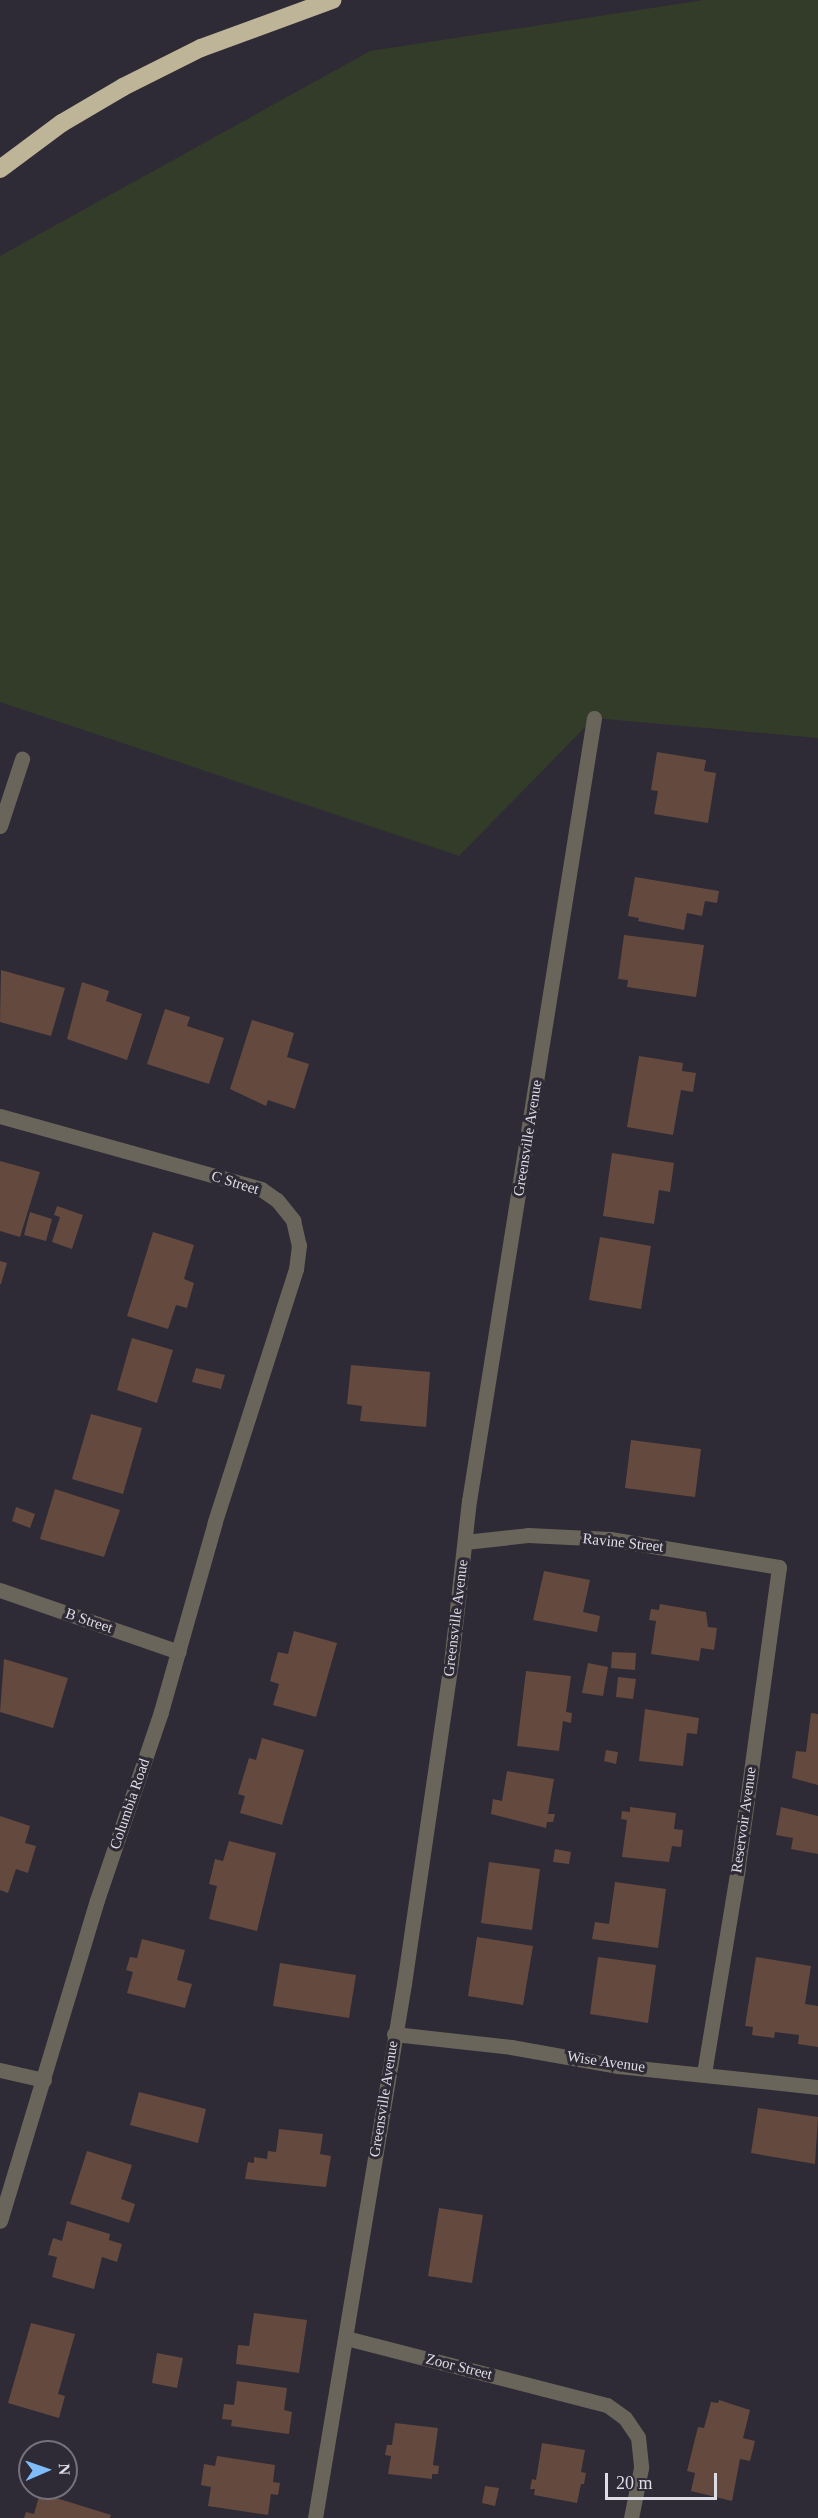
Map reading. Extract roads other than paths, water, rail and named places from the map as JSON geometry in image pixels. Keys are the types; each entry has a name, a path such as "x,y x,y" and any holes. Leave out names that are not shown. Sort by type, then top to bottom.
{"highway":[{"path":"0,169 62,123 123,87 201,48 332,0"}],"street":[{"name":"Greensville Avenue","path":"315,2518 394,2034 451,1662 465,1542 594,718"},
{"path":"0,826 22,759"},
{"name":"C Street","path":"0,1116 261,1189 278,1200 293,1220 299,1245 296,1269 259,1386"},
{"name":"Columbia Road","path":"0,2221 97,1899 178,1652 259,1386"},
{"name":"Ravine Street","path":"465,1542 528,1536 610,1539 779,1567"},
{"name":"Reservoir Avenue","path":"704,2073 738,1868 779,1567"},
{"name":"B Street","path":"0,1590 178,1652"},
{"name":"Wise Avenue","path":"394,2034 512,2048 618,2066 704,2073 818,2088"},
{"path":"0,2070 44,2080"},
{"name":"Zoor Street","path":"346,2338 607,2405 625,2418 638,2437 641,2468 631,2518"}]}
